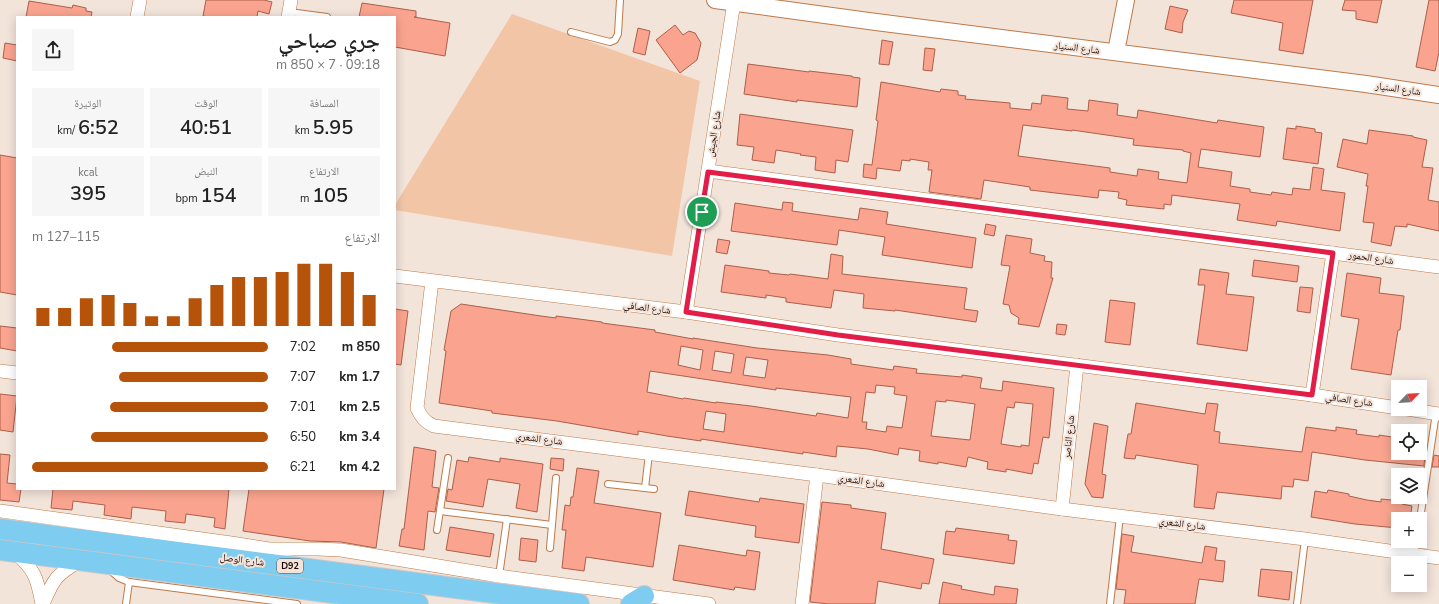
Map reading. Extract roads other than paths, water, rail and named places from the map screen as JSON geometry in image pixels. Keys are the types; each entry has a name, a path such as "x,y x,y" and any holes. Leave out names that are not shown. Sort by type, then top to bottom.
{"main road":[{"name":"شارع الوصل","path":"0,529 580,604"},
{"name":"شارع الوصل","path":"7,551 418,604"},
{"path":"228,596 249,582"}],"street":[{"path":"137,16 140,0"},
{"name":"شارع السنيار","path":"715,0 734,1 876,22 1439,95"},
{"path":"1116,52 1126,0"},
{"name":"شارع الجيش","path":"686,312 734,1"},
{"name":"شارع الحمور","path":"708,172 1439,267"},
{"path":"1312,395 1333,253"},
{"name":"شارع الصافي","path":"396,276 686,312 838,335 1077,364 1391,407"},
{"name":"شارع الشعري","path":"432,281 417,408 421,417 434,426 817,475 1062,509 1304,539 1439,558"},
{"name":"شارع الناصر","path":"1062,509 1077,364"},
{"path":"0,371 16,373"},
{"path":"1427,412 1437,414"},
{"path":"802,604 817,475"},
{"path":"0,511 270,549 341,550 637,600 709,604"},
{"path":"7,551 30,566 38,582 43,604"},
{"path":"43,604 54,581 60,574 91,562"}],"lane":[{"path":"571,32 610,42 615,40 618,34 620,0"},
{"path":"289,10 321,16"},
{"path":"1421,512 1437,414"},
{"path":"645,488 649,454"},
{"path":"437,530 448,458"},
{"path":"550,548 556,478"},
{"path":"608,484 654,489"},
{"path":"440,511 552,525"},
{"path":"1110,604 1120,516"},
{"path":"499,576 507,519"},
{"path":"1297,604 1304,539"},
{"path":"1414,555 1415,548"},
{"path":"91,562 129,582 297,604"},
{"path":"126,604 129,582"}]}
